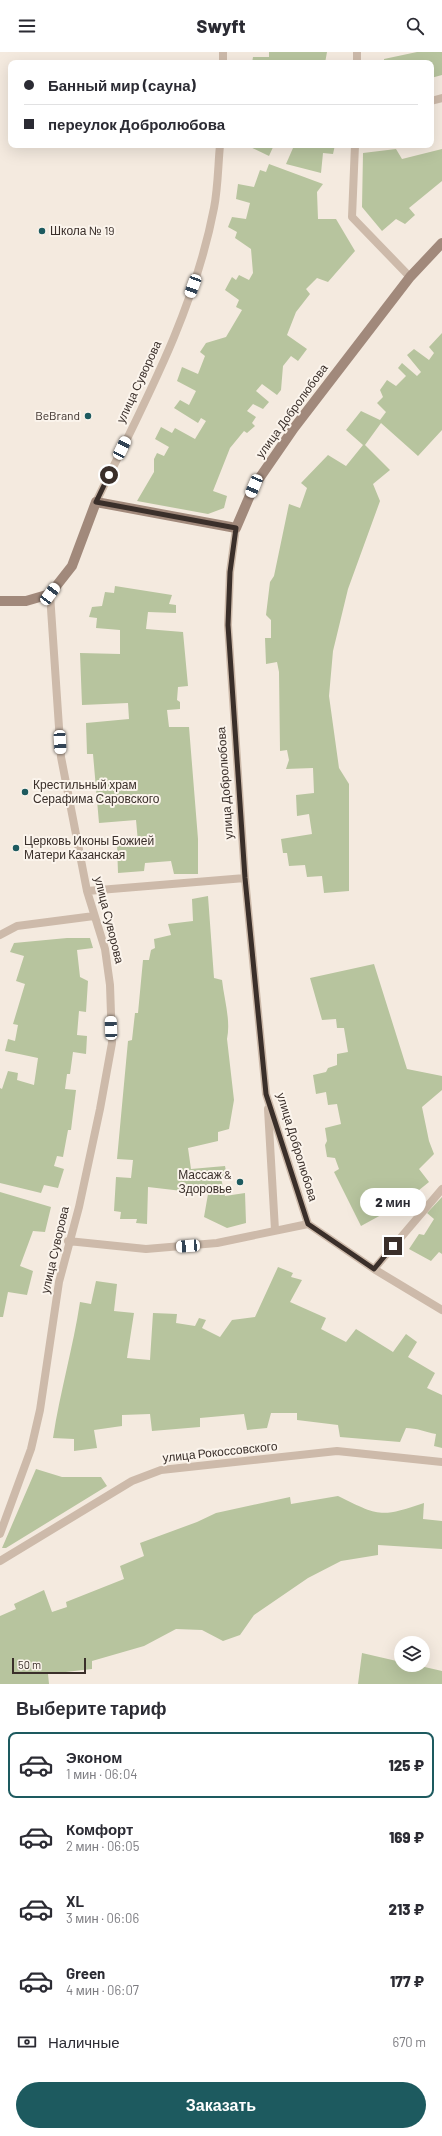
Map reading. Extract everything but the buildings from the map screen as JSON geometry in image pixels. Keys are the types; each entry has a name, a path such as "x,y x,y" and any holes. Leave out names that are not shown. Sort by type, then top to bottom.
{"street":[{"name":"улица Суворова","path":"0,1534 34,1436 40,1410 59,1282 85,1177 112,1043 110,985 105,950 87,891 61,757 50,594 72,566 96,502 155,380 193,286 214,208 220,148"},
{"path":"355,148 352,216 410,277"},
{"name":"улица Добролюбова","path":"308,1224 266,1094 245,878 228,625 230,572 236,528 254,486 294,428 410,277 442,243"},
{"path":"96,502 236,528"},
{"path":"0,601 26,601 50,594"},
{"path":"87,891 245,878"},
{"path":"0,935 18,926 94,916"},
{"path":"266,1094 275,1230"},
{"path":"374,1269 442,1189"},
{"path":"68,1241 146,1249 217,1243 308,1224 374,1269 442,1310"},
{"name":"улица Рокоссовского","path":"0,1561 132,1481 161,1470 337,1451 442,1462"}],"green space":[{"path":"269,52 327,52 326,60 252,60 253,57 269,57"},
{"path":"417,52 442,52 442,75 434,77 434,60 384,59"},
{"path":"252,148 273,148 269,156"},
{"path":"293,148 334,148 333,154 323,153 321,173 286,164"},
{"path":"396,149 402,159 442,149 442,181 409,208 415,215 405,224 396,219 382,231 362,207 363,153"},
{"path":"269,164 323,184 317,192 318,219 336,219 355,251 328,282 317,278 306,289 310,294 296,312 287,335 307,349 298,361 291,356 283,366 281,390 277,395 262,384 256,391 269,402 263,409 253,404 247,411 256,417 252,423 255,426 247,433 244,431 230,448 213,491 227,496 224,508 208,514 137,501 154,472 154,459 157,453 164,456 169,447 155,439 161,427 172,433 175,428 195,439 206,421 201,418 198,423 174,408 180,400 189,405 196,391 177,381 182,367 198,374 205,356 200,352 206,343 226,337 242,310 236,307 239,300 225,290 232,277 236,280 239,275 249,280 253,273 251,249 235,238 237,232 228,227 232,217 246,219 250,203 236,199 238,184 254,187 260,170 266,172"},
{"path":"442,333 442,430 418,456 381,423 365,445 390,470 373,484 380,501 348,589 333,651 329,696 339,768 349,784 349,891 324,893 322,876 307,877 305,865 289,866 287,853 283,853 281,839 312,834 309,814 297,816 296,795 314,793 313,768 286,769 289,760 287,750 280,751 279,672 277,662 266,664 265,638 271,638 271,620 266,615 270,582 274,576 289,504 300,508 307,488 301,483 328,455 346,466 363,445 346,430 361,411 380,420 386,412 377,403 383,397 380,390 387,380 396,386 406,376 398,368 402,363 417,376 421,372 407,355 414,349 429,360 434,353 429,347"},
{"path":"115,586 172,595 169,604 176,605 176,613 148,612 146,629 183,632 188,686 178,687 177,700 180,702 180,709 167,710 169,727 189,727 198,839 198,874 174,874 171,861 145,863 144,871 118,873 117,844 138,842 136,820 99,823 93,754 87,754 86,723 129,719 128,703 82,705 80,653 120,654 120,630 96,628 97,618 89,617 92,607 102,606 105,592 114,593"},
{"path":"208,896 214,978 222,980 228,1017 227,1039 234,1100 229,1129 218,1132 218,1141 188,1148 191,1169 225,1166 227,1176 221,1178 225,1196 245,1193 246,1223 227,1228 204,1217 208,1194 148,1187 147,1224 136,1223 137,1219 120,1219 121,1212 114,1211 116,1177 131,1178 133,1160 117,1159 128,1041 132,1040 135,1013 138,1013 143,960 149,960 151,950 155,948 154,939 171,935 168,924 193,921 192,899"},
{"path":"67,938 90,938 93,948 77,950 80,977 88,981 86,1012 79,1011 77,1035 87,1036 86,1054 73,1052 70,1074 67,1074 65,1089 76,1090 71,1130 68,1130 63,1157 57,1156 54,1166 64,1169 58,1188 44,1185 41,1193 0,1183 0,1088 2,1089 8,1071 18,1073 17,1080 34,1085 38,1058 5,1051 8,1039 15,1041 18,1025 13,1024 25,984 16,981 24,956 10,952 14,943"},
{"path":"374,964 407,1069 442,1076 442,1090 422,1107 429,1141 434,1154 419,1169 429,1182 403,1203 361,1226 334,1172 339,1169 335,1158 327,1157 325,1128 341,1124 337,1104 328,1105 326,1092 316,1094 313,1075 326,1072 328,1068 337,1065 337,1054 348,1052 344,1028 337,1028 336,1019 322,1020 310,978"},
{"path":"0,1192 51,1207 45,1232 33,1231 20,1266 33,1271 27,1295 8,1292 3,1317 0,1317"},
{"path":"442,1197 442,1254 439,1252 431,1261 409,1249 419,1234 424,1235 434,1219 427,1213"},
{"path":"278,1267 293,1273 291,1277 302,1280 290,1302 326,1318 321,1329 346,1342 356,1329 393,1352 406,1334 417,1342 408,1357 435,1373 427,1388 442,1395 442,1448 434,1446 436,1434 410,1428 406,1428 400,1442 340,1437 338,1425 297,1420 297,1413 271,1413 267,1428 247,1430 244,1414 200,1418 200,1427 152,1431 150,1414 122,1415 122,1426 94,1430 97,1448 74,1451 74,1439 53,1438 80,1302 91,1304 96,1281 117,1284 114,1311 134,1313 127,1358 150,1360 153,1313 177,1314 176,1323 195,1326 199,1318 206,1320 202,1328 220,1337 232,1320 255,1317"},
{"path":"36,1469 62,1477 101,1477 107,1486 6,1548 2,1548"},
{"path":"338,1496 363,1508 380,1513 398,1511 424,1503 423,1519 442,1521 442,1549 378,1545 378,1555 341,1561 308,1578 254,1615 240,1635 223,1641 202,1630 176,1629 144,1646 92,1661 92,1669 48,1674 49,1684 0,1684 0,1616 16,1609 14,1604 44,1590 52,1612 67,1607 66,1602 124,1579 120,1566 144,1556 140,1543 197,1522 216,1513 290,1497 291,1504"},
{"path":"362,1653 394,1660 394,1672 430,1672 430,1668 442,1671 442,1684 358,1684"}],"place":[{"name":"Школа № 19","path":"42,231"},
{"name":"BeBrand","path":"88,416"},
{"name":"Крестильный храм Серафима Саровского","path":"25,792"},
{"name":"Церковь Иконы Божией Матери Казанская","path":"16,848"},
{"name":"Массаж & Здоровье","path":"240,1182"}],"route":[{"path":"109,475 96,502 236,528 230,572 228,625 245,878 266,1094 308,1224 374,1269 393,1246"}]}
